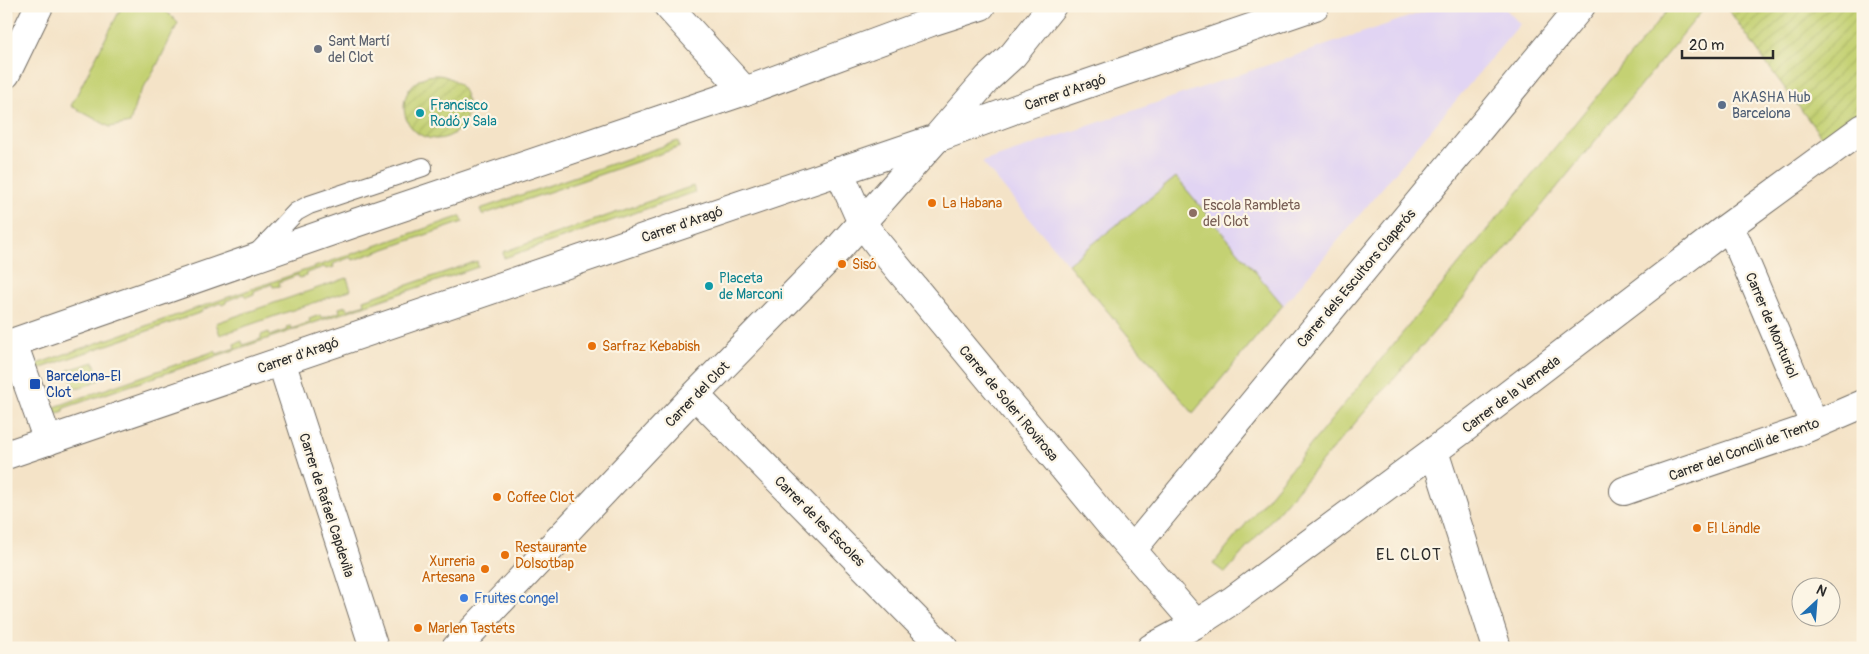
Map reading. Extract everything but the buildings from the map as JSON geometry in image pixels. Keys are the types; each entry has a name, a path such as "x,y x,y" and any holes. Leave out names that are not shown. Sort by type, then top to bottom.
{"street":[{"path":"6,74 39,6"},
{"path":"668,6 745,91"},
{"path":"48,441 9,344 355,223 472,185 745,91 981,6"},
{"name":"Carrer del Clot","path":"456,648 862,223 965,104 1013,55 1052,6"},
{"name":"Carrer d'Aragó","path":"6,455 936,138 1043,99 1315,6"},
{"name":"Carrer dels Escultors Claperós","path":"1132,550 1581,6"},
{"name":"Carrer de la Verneda","path":"1151,648 1196,624 1233,600 1434,451 1725,229 1863,128"},
{"name":"Carrer de Soler i Rovirosa","path":"839,171 862,223 1132,550 1196,624"},
{"name":"Carrer de Monturiol","path":"1725,229 1736,240 1814,424"},
{"name":"Carrer de Rafael Capdevila","path":"281,361 374,648"},
{"name":"Carrer de les Escoles","path":"696,395 944,648"},
{"name":"Carrer del Concili de Trento","path":"1624,491 1798,432 1863,404"},
{"path":"1434,451 1497,648"}],"lane":[{"path":"250,260 296,212 309,205 423,167"}],"shaded area":[{"name":"Escola Rambleta del Clot","path":"1441,6 1503,6 1520,24 1193,413 982,162"}],"green space":[{"path":"6,6 16,6 6,26"},
{"path":"122,6 161,6 178,23 154,71 137,98 130,123 110,127 71,106"},
{"path":"1671,6 1706,6 1512,242 1225,573 1213,564"},
{"path":"1726,6 1863,6 1863,111 1823,139"},
{"path":"436,75 448,77 459,84 466,95 468,107 466,119 459,130 448,137 436,139 424,137 413,130 406,119 404,107 406,95 413,84 424,77"},
{"path":"678,141 680,147 482,215 480,209"},
{"path":"1176,177 1283,305 1193,413 1068,264"},
{"path":"693,186 695,192 504,258 503,252"},
{"path":"461,216 463,222 353,260 351,257 333,264 334,267 326,269 324,267 306,273 306,276 299,278 298,275 279,282 280,286 273,287 272,284 254,291 254,294 246,297 244,294 226,301 222,305 220,303 202,310 202,312 30,372 28,367"},
{"path":"477,261 478,267 64,408 64,411 45,417 43,411 215,351 217,354 235,348 234,344 242,341 243,345 261,339 261,335 269,332 270,336 287,330 286,327 291,326 292,329 310,322 309,319 320,315 322,318 340,312 339,308 346,306 347,310 365,304 364,300"},
{"path":"347,278 351,290 220,335 216,323"},
{"path":"94,362 100,380 75,389 68,370"}],"place":[{"name":"Sant Martí del Clot","path":"318,49"},
{"name":"AKASHA Hub Barcelona","path":"1722,105"},
{"name":"Francisco Rodó y Sala","path":"420,113"},
{"name":"La Habana","path":"932,203"},
{"name":"Escola Rambleta del Clot","path":"1193,213"},
{"name":"Sisó","path":"842,264"},
{"name":"Placeta de Marconi","path":"709,286"},
{"name":"Sarfraz Kebabish","path":"592,346"},
{"name":"Barcelona-El Clot","path":"35,384"},
{"name":"Coffee Clot","path":"497,497"},
{"name":"El Ländle","path":"1697,528"},
{"name":"Restaurante Dolsotbap","path":"505,555"},
{"name":"Xurreria Artesana","path":"485,569"},
{"name":"Fruites congel","path":"464,598"},
{"name":"Marlen Tastets","path":"418,628"}],"district":[{"name":"EL CLOT","path":"1409,554"}]}
